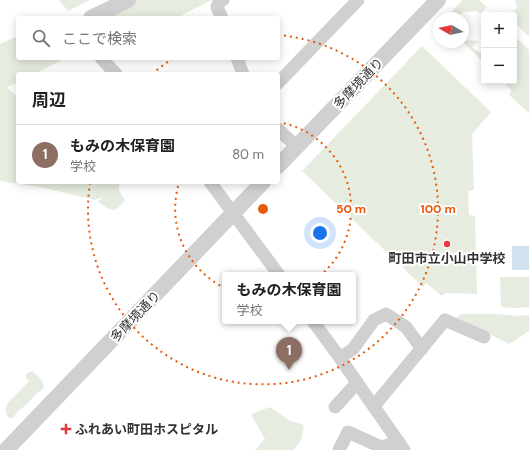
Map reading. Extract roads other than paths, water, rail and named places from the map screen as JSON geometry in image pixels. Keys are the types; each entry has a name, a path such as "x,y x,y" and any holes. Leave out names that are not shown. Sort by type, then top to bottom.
{"street":[{"path":"95,16 128,0"},
{"path":"221,16 217,7 219,2 223,0"},
{"path":"280,81 358,0"},
{"name":"多摩境通り","path":"280,164 438,0"},
{"path":"103,60 114,72"},
{"path":"238,60 242,72"},
{"path":"280,131 297,147"},
{"path":"212,184 277,272"},
{"name":"多摩境通り","path":"6,450 261,184"},
{"path":"340,358 353,349 374,320 386,314 406,327 422,349"},
{"path":"374,406 445,320 484,337"},
{"path":"315,324 401,446 381,448 348,432 339,450"},
{"path":"335,407 358,383"}],"water":[{"path":"512,246 529,246 529,270 512,270"}],"place":[{"name":"町田市立小山中学校","path":"447,244"},
{"name":"もみの木保育園","path":"289,370"},
{"name":"ふれあい町田ホスピタル","path":"66,429"}]}
